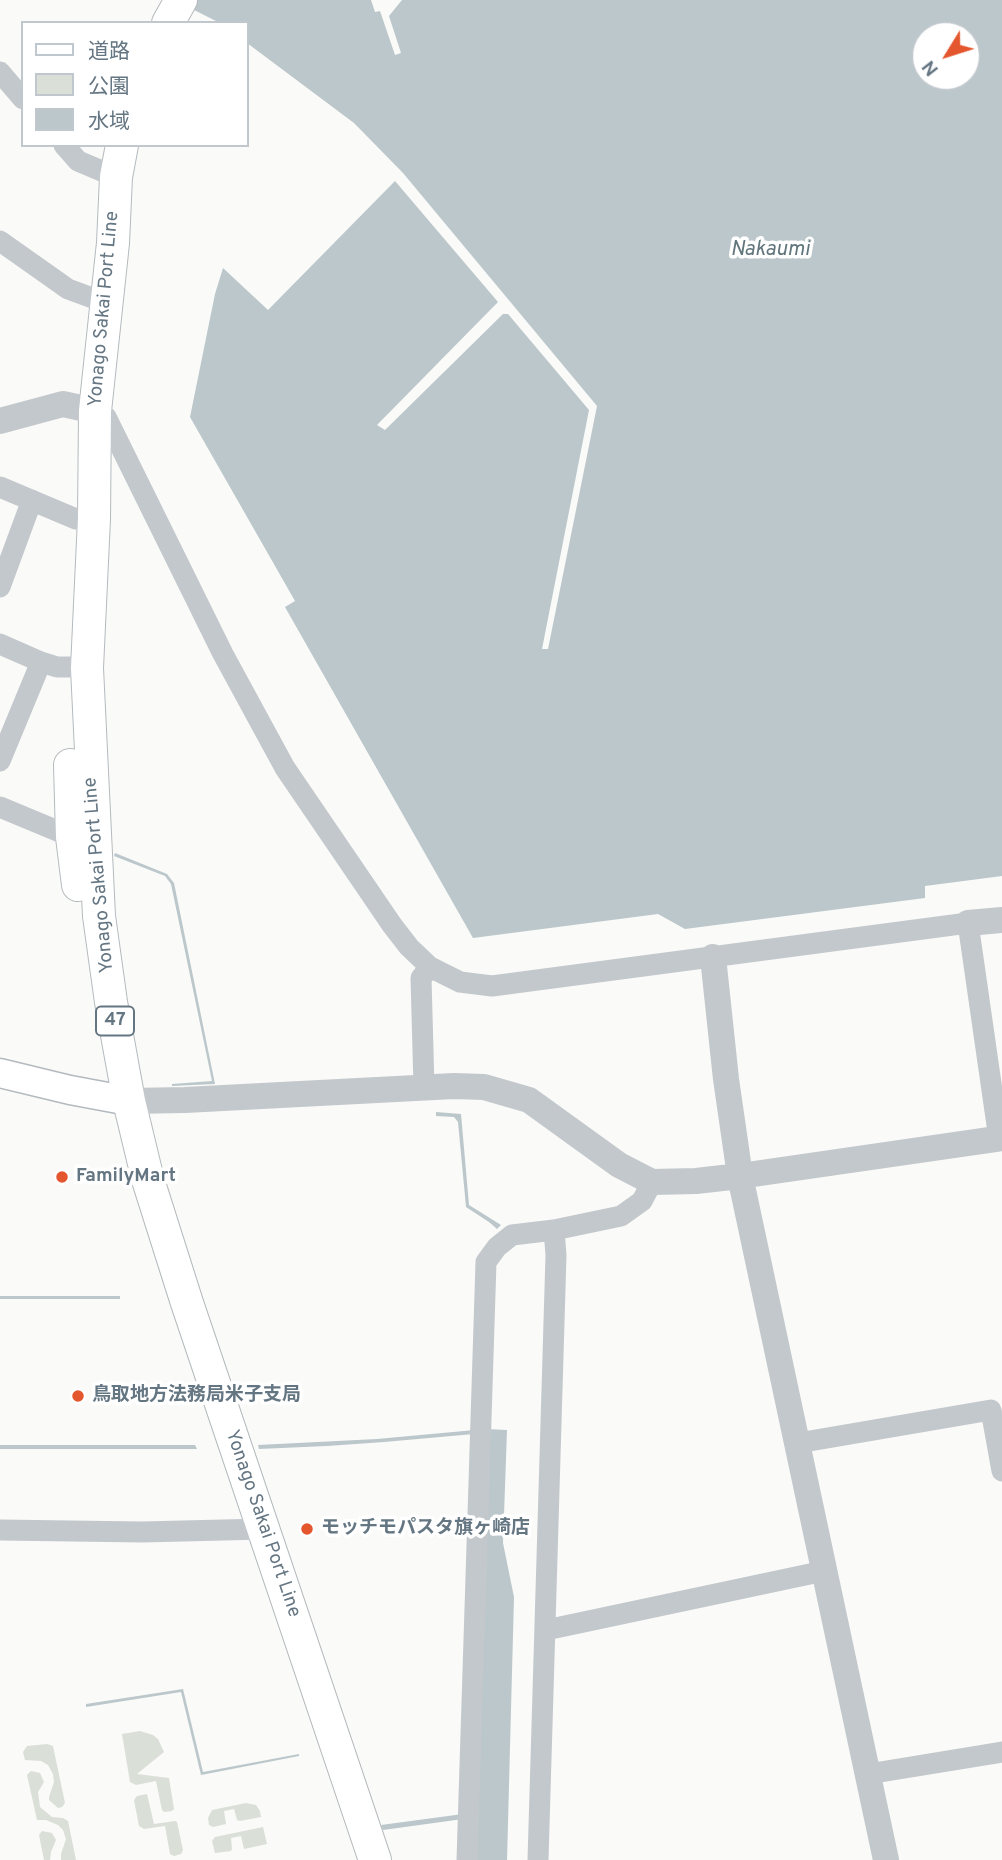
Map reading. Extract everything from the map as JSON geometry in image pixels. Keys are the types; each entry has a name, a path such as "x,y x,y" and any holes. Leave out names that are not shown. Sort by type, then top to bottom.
{"main road":[{"name":"Yonago Sakai Port Line","path":"120,147 106,165 113,243 98,300 89,410 56,664 69,689 72,837 120,1100 187,1303 355,1860"},
{"name":"Yonago Sakai Port Line","path":"89,410 94,519 87,668 94,826 99,916 111,1002 120,1100"},
{"path":"0,1073 120,1100"},
{"name":"Yonago Sakai Port Line","path":"255,1529 375,1860"}],"street":[{"path":"0,72 21,97"},
{"path":"66,147 78,161 106,165"},
{"path":"0,241 68,289 98,300"},
{"path":"0,421 63,404 106,417 228,664 285,768 409,947 430,967 460,982 492,986 1002,920"},
{"path":"0,487 76,519"},
{"path":"0,587 32,500"},
{"path":"0,644 56,664 0,761"},
{"path":"0,807 72,837"},
{"path":"120,1100 185,1100 424,1087 484,1087 529,1100 619,1165 652,1182 740,1176 1000,1139 968,923"},
{"path":"713,957 740,1176 886,1860"},
{"path":"424,1087 421,978 430,967"},
{"path":"467,1860 486,1262 496,1247 512,1235 554,1230 621,1216 642,1201 652,1182"},
{"path":"538,1860 556,1255 554,1230"},
{"path":"798,1443 997,1409 1002,1471"},
{"path":"0,1530 142,1532 255,1529"},
{"path":"546,1630 824,1571"},
{"path":"868,1774 1002,1752"}],"green space":[{"path":"140,1731 158,1739 164,1752 137,1774 169,1778 174,1809 172,1811 162,1810 156,1781 136,1785 130,1782 122,1734"},
{"path":"27,1746 53,1746 65,1803 58,1808 49,1800 54,1782 48,1765 41,1761 25,1760 23,1752"},
{"path":"31,1771 40,1773 44,1782 38,1792 40,1807 52,1817 68,1821 76,1860 61,1860 66,1839 63,1830 46,1820 37,1820 27,1775"},
{"path":"147,1794 154,1824 177,1822 183,1850 181,1854 170,1854 165,1826 144,1829 139,1826 134,1800 137,1796"},
{"path":"246,1803 256,1805 261,1817 240,1821 237,1820 234,1809 224,1811 226,1824 213,1827 209,1825 208,1818 212,1810"},
{"path":"263,1827 267,1844 244,1849 241,1836 231,1838 231,1851 215,1853 212,1841 215,1837"},
{"path":"42,1831 52,1833 56,1840 50,1860 44,1860 39,1835"}],"water":[{"name":"Nakaumi","path":"174,0 371,0 375,12 380,11 395,55 401,53 389,16 402,0 1002,0 1002,876 925,886 925,898 685,929 658,914 473,938 285,607 295,601 190,417 215,294 223,268 268,310 395,181 498,302 377,425 385,430 503,314 508,314 589,410 542,649 548,649 597,406 403,173 354,123 248,44 248,21 216,21"},
{"path":"115,853 167,874 174,883 215,1084 172,1086 212,1081 171,884 165,876 114,856"},
{"path":"436,1112 461,1114 469,1205 501,1225 497,1229 466,1207 458,1122 454,1117 436,1116"},
{"path":"0,1296 120,1296 120,1299 0,1299"},
{"path":"486,1429 507,1430 503,1543 514,1597 507,1860 477,1860 474,1434 327,1446 259,1449 258,1445 377,1439"},
{"path":"0,1445 195,1445 197,1449 0,1449"},
{"path":"183,1689 203,1772 299,1756 201,1775 181,1692 86,1707 86,1704"},
{"path":"463,1814 463,1819 383,1830 381,1825"}],"place":[{"name":"FamilyMart","path":"62,1177"},
{"name":"鳥取地方法務局米子支局","path":"78,1396"},
{"name":"モッチモパスタ旗ヶ崎店","path":"307,1529"}]}
